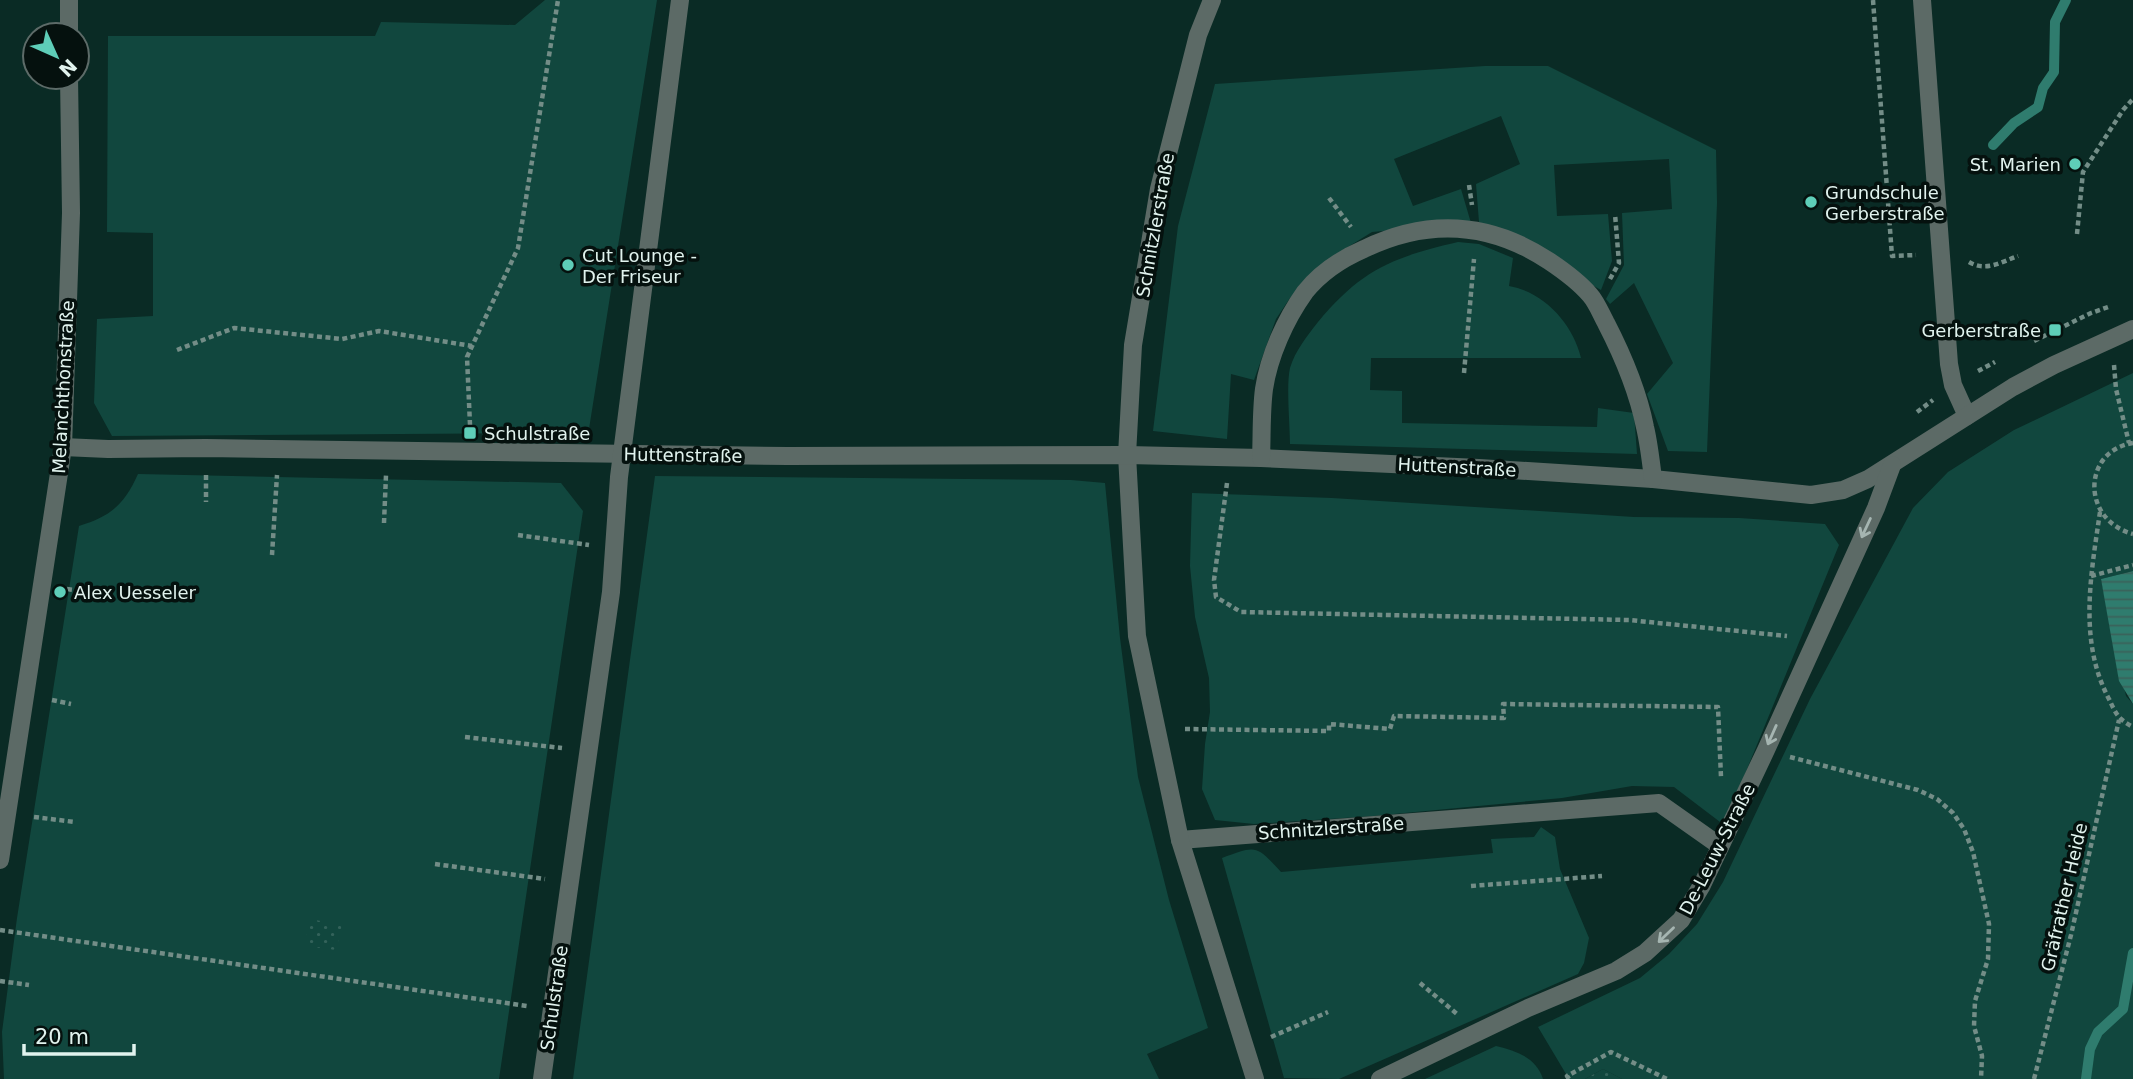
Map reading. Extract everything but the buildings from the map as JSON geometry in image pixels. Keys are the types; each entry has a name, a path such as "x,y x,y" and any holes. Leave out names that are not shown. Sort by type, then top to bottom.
{"street":[{"path":"69,0 69,21"},
{"name":"Schulstraße","path":"542,1079 611,592 622,454 680,0"},
{"name":"Schnitzlerstraße","path":"1212,0 1198,35 1159,189 1133,345 1127,455 1137,636 1180,839 1659,803 1720,846"},
{"path":"1923,0 1949,364 1954,385 1967,416 2054,365 2133,328"},
{"name":"Melanchthonstraße","path":"0,860 63,447 71,213 69,91"},
{"path":"1261,458 1264,390 1271,359 1305,293 1324,272 1343,258 1377,242 1412,231 1452,228 1494,234 1530,249 1564,271 1591,296 1612,334 1638,403 1645,425 1653,479"},
{"name":"Huttenstraße","path":"63,447 1261,458 1653,479 1811,495 1843,490 1868,479 1967,416"},
{"name":"De-Leuw-Straße","path":"1380,1079 1528,1008 1616,971 1659,942 1681,919 1692,904 1766,750 1876,508 1892,465"},
{"path":"1180,839 1255,1079"}],"path":[{"path":"471,451 467,357 518,248 558,0"},
{"path":"1873,0 1892,256 1912,255"},
{"path":"2077,234 2083,172 2133,99"},
{"path":"1596,304 1619,263 1615,214"},
{"path":"1464,373 1476,231"},
{"path":"1940,253 1962,254 1970,264 1980,267 2018,256"},
{"path":"177,350 234,328 342,338 379,331 472,346"},
{"path":"2103,374 2115,368 2116,389 2131,443 2116,449 2105,458 2094,484 2095,499 2100,512 2109,523 2121,531 2133,534"},
{"path":"272,555 278,449"},
{"path":"384,523 387,450"},
{"path":"1228,458 1227,486 1214,580 1216,597 1241,612 1629,620 1816,639"},
{"path":"2100,512 2091,576 2089,628 2101,685 2119,720 2133,727"},
{"path":"517,536 614,548"},
{"path":"2091,576 2133,565"},
{"path":"1156,729 1329,732 1329,724 1390,729 1394,716 1504,718 1503,705 1718,707 1721,783"},
{"name":"Gräfrather Heide","path":"2034,1079 2071,935 2119,720"},
{"path":"465,737 589,751"},
{"path":"1766,750 1896,783 1937,799 1953,813 1964,829 1989,925 1988,959 1975,1001 1974,1026 1982,1055 1981,1079"},
{"path":"7,813 75,822"},
{"path":"435,864 570,882"},
{"path":"1471,886 1602,876"},
{"path":"0,930 552,1009"},
{"path":"0,981 29,985"},
{"path":"1420,983 1479,1031"},
{"path":"1245,1047 1328,1012"},
{"path":"1569,1079 1567,1076 1611,1052 1667,1079"}],"shaded area":[{"path":"545,0 657,0 589,429 534,433 112,436 94,403 97,319 153,316 153,233 107,232 108,36 375,36 381,22 515,25"},
{"path":"1485,66 1548,66 1716,150 1717,203 1707,452 1668,451 1647,394 1673,363 1634,283 1610,304 1606,299 1624,265 1622,213 1672,209 1669,159 1554,165 1557,216 1608,214 1612,261 1601,290 1479,222 1476,184 1520,164 1501,116 1394,159 1413,206 1461,189 1471,223 1372,232 1332,257 1290,298 1276,319 1254,380 1231,374 1227,439 1153,431 1178,226 1215,84"},
{"path":"1458,242 1479,244 1513,258 1509,286 1534,295 1555,312 1571,333 1581,358 1371,358 1370,390 1402,391 1402,423 1597,427 1598,408 1634,413 1637,454 1290,444 1290,368 1298,350 1318,322 1349,290 1380,268 1396,260"},
{"path":"2133,373 2133,571 2101,579 2126,696 2133,704 2133,1079 1622,1079 1603,1069 1585,1079 1569,1079 1538,1027 1640,978 1669,954 1697,924 1723,882 1810,699 1913,508 1948,472 2014,430"},
{"path":"138,474 561,483 583,511 499,1079 4,1079 2,1032 17,918 79,526 100,518 115,508"},
{"path":"655,476 1071,480 1105,483 1120,638 1138,777 1169,900 1208,1028 1147,1054 1159,1079 573,1079"},
{"path":"1192,493 1332,498 1634,517 1739,518 1825,524 1839,545 1724,825 1674,787 1632,786 1562,798 1254,824 1215,820 1202,789 1210,712 1209,678 1195,617 1190,566"},
{"path":"2133,571 2133,704 2119,681 2101,579"},
{"path":"1541,827 1555,837 1560,869 1589,938 1584,963 1578,974 1339,1079 1284,1078 1222,858 1255,850 1261,852 1281,872 1493,853 1491,839 1534,837"},
{"path":"310,919 342,925 336,950 304,946"},
{"path":"1496,1046 1530,1060 1536,1065 1543,1079 1425,1079"},
{"path":"1603,1069 1622,1079 1585,1079"}],"waterway":[{"path":"1993,145 2014,123 2038,107 2043,88 2054,72 2055,22 2066,0"},
{"path":"2086,1079 2090,1049 2098,1032 2123,1009 2133,953"}],"place":[{"name":"St. Marien","path":"2075,164"},
{"name":"Grundschule Gerberstraße","path":"1811,202"},
{"name":"Cut Lounge - Der Friseur","path":"568,265"},
{"name":"Gerberstraße","path":"2055,330"},
{"name":"Schulstraße","path":"470,433"},
{"name":"Alex Uesseler","path":"60,592"}]}
